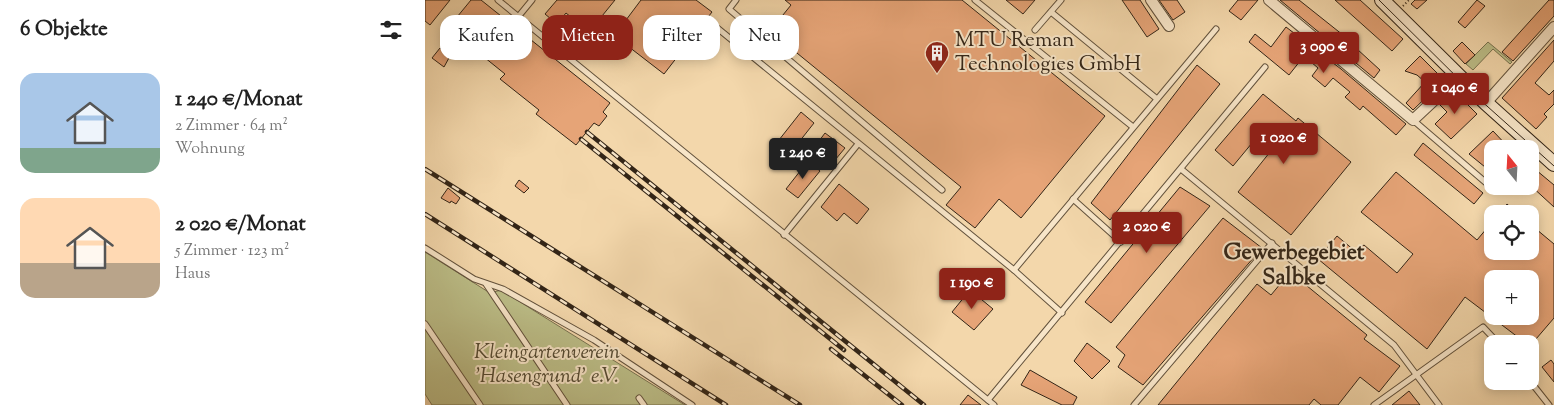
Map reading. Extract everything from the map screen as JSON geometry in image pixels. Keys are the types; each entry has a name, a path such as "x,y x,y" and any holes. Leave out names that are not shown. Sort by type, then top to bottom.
{"main road":[{"path":"1382,0 1486,104 1552,159"}],"street":[{"path":"1151,0 1169,26"},
{"path":"1269,0 1413,120 1459,77"},
{"path":"1486,104 1554,27"}],"lane":[{"path":"498,0 516,15"},
{"path":"520,15 532,0"},
{"path":"975,0 1133,127"},
{"path":"1035,30 1061,0"},
{"path":"734,1 729,9 942,190"},
{"path":"1051,12 1157,99"},
{"path":"532,28 994,405"},
{"path":"1014,270 1215,29"},
{"path":"720,30 1014,270 1062,313"},
{"path":"988,400 1265,68"},
{"path":"1413,120 1484,181"},
{"path":"784,234 858,144"},
{"path":"1181,169 1394,345 1439,405"},
{"path":"1073,199 1121,242"},
{"path":"1134,405 1272,243"},
{"path":"425,248 474,279 503,289 594,340 693,405"},
{"path":"486,284 567,405"},
{"path":"425,324 480,405"},
{"path":"1374,405 1483,327 1491,335"},
{"path":"1537,390 1549,405"},
{"path":"639,398 644,405"}],"green space":[{"path":"1488,42 1512,62 1510,64 1493,49 1473,70 1466,64"},
{"name":"Kleingartenverein 'Hasengrund' e.V.","path":"425,252 490,293 501,290 685,405 432,405 425,394"}],"building":[{"path":"425,0 450,0 430,25 425,21"},
{"path":"471,0 481,0 500,15 459,15"},
{"path":"557,0 615,0 603,15 545,14"},
{"path":"641,0 696,0 712,12 710,15 643,15 643,58 633,50 633,15 630,15"},
{"name":"MTU Reman Technologies GmbH","path":"785,0 962,0 1105,116 1021,218 999,199 975,228 946,205 961,187 799,55 799,15 783,15 791,5"},
{"path":"1006,0 1035,0 1023,14"},
{"path":"1122,0 1140,0 1159,29 1147,37"},
{"path":"1159,0 1177,0 1185,12 1173,20"},
{"path":"1238,0 1258,0 1241,20 1229,11"},
{"path":"1280,0 1299,0 1358,47 1357,49 1380,70 1374,78"},
{"path":"1335,0 1360,0 1403,39 1392,51"},
{"path":"1415,0 1427,0 1417,9 1411,4"},
{"path":"1477,0 1485,6 1465,28 1458,22"},
{"path":"1549,0 1554,0 1554,16 1513,61 1502,52"},
{"path":"1286,27 1341,69 1406,124 1396,135 1363,106 1360,110 1345,97 1350,92 1333,78 1325,87 1312,76 1318,68 1304,56 1289,75 1249,42 1255,34 1271,47"},
{"path":"1554,40 1554,61 1535,83 1549,95 1554,90 1554,104 1544,114 1547,117 1536,129 1502,98"},
{"path":"532,41 542,49 542,60 556,60 610,103 603,112 607,116 599,126 594,123 576,145 536,114 539,110 500,79 505,74 488,60 532,60"},
{"path":"1462,42 1475,55 1465,64 1453,51"},
{"path":"440,48 440,60 448,60 444,67 432,58"},
{"path":"1420,56 1442,78 1442,82 1413,110 1406,103 1425,82 1417,75 1405,71"},
{"path":"646,60 675,60 664,74"},
{"path":"1197,65 1220,84 1110,220 1091,203"},
{"path":"1454,91 1477,114 1451,139 1435,124 1447,112 1440,105"},
{"path":"1263,94 1296,121 1298,118 1351,162 1291,235 1238,192 1282,137 1267,125 1233,166 1215,150"},
{"path":"801,112 814,123 788,156 775,145"},
{"path":"1493,131 1502,140 1484,140 1484,166 1469,154"},
{"path":"825,133 845,148 835,160 816,145"},
{"path":"1423,143 1483,193 1474,204 1414,155"},
{"path":"808,161 820,171 798,198 786,189"},
{"path":"1396,172 1477,240 1484,232 1484,260 1539,260 1539,232 1554,244 1554,318 1539,336 1515,335 1502,325 1539,325 1539,270 1484,270 1484,311 1465,297 1427,349 1318,259 1337,236 1355,251 1364,245 1397,273 1413,254 1361,212"},
{"path":"1539,172 1554,185 1554,207 1539,193"},
{"path":"519,180 529,188 524,193 515,186"},
{"path":"839,184 869,209 857,224 844,213 837,221 821,207"},
{"path":"1180,187 1210,206 1111,323 1085,302"},
{"path":"448,188 460,198 456,204 441,198"},
{"path":"1223,218 1262,248 1143,385 1118,367 1125,355 1116,347"},
{"path":"1286,277 1297,285 1301,281 1367,335 1364,339 1400,366 1379,392 1360,377 1338,405 1321,405 1314,399 1309,405 1158,405 1257,284 1271,295"},
{"path":"970,290 993,309 974,330 952,312"},
{"path":"1087,343 1110,361 1092,379 1074,361"},
{"path":"1551,360 1554,364 1554,382 1542,367"},
{"path":"1030,370 1077,397 1073,405 1062,405 1021,385"},
{"path":"1409,391 1420,405 1392,405"},
{"path":"968,395 981,405 960,405"}],"tram line":[{"path":"1379,0 1478,98 1554,166"}],"railway":[{"path":"587,132 924,405"},
{"path":"581,139 844,350"},
{"path":"425,169 800,405"},
{"path":"425,214 726,405"},
{"path":"831,349 902,405"}],"place":[{"name":"MTU Reman Technologies GmbH","path":"937,74"}],"district":[{"name":"Gewerbegebiet Salbke","path":"1294,266"}]}
